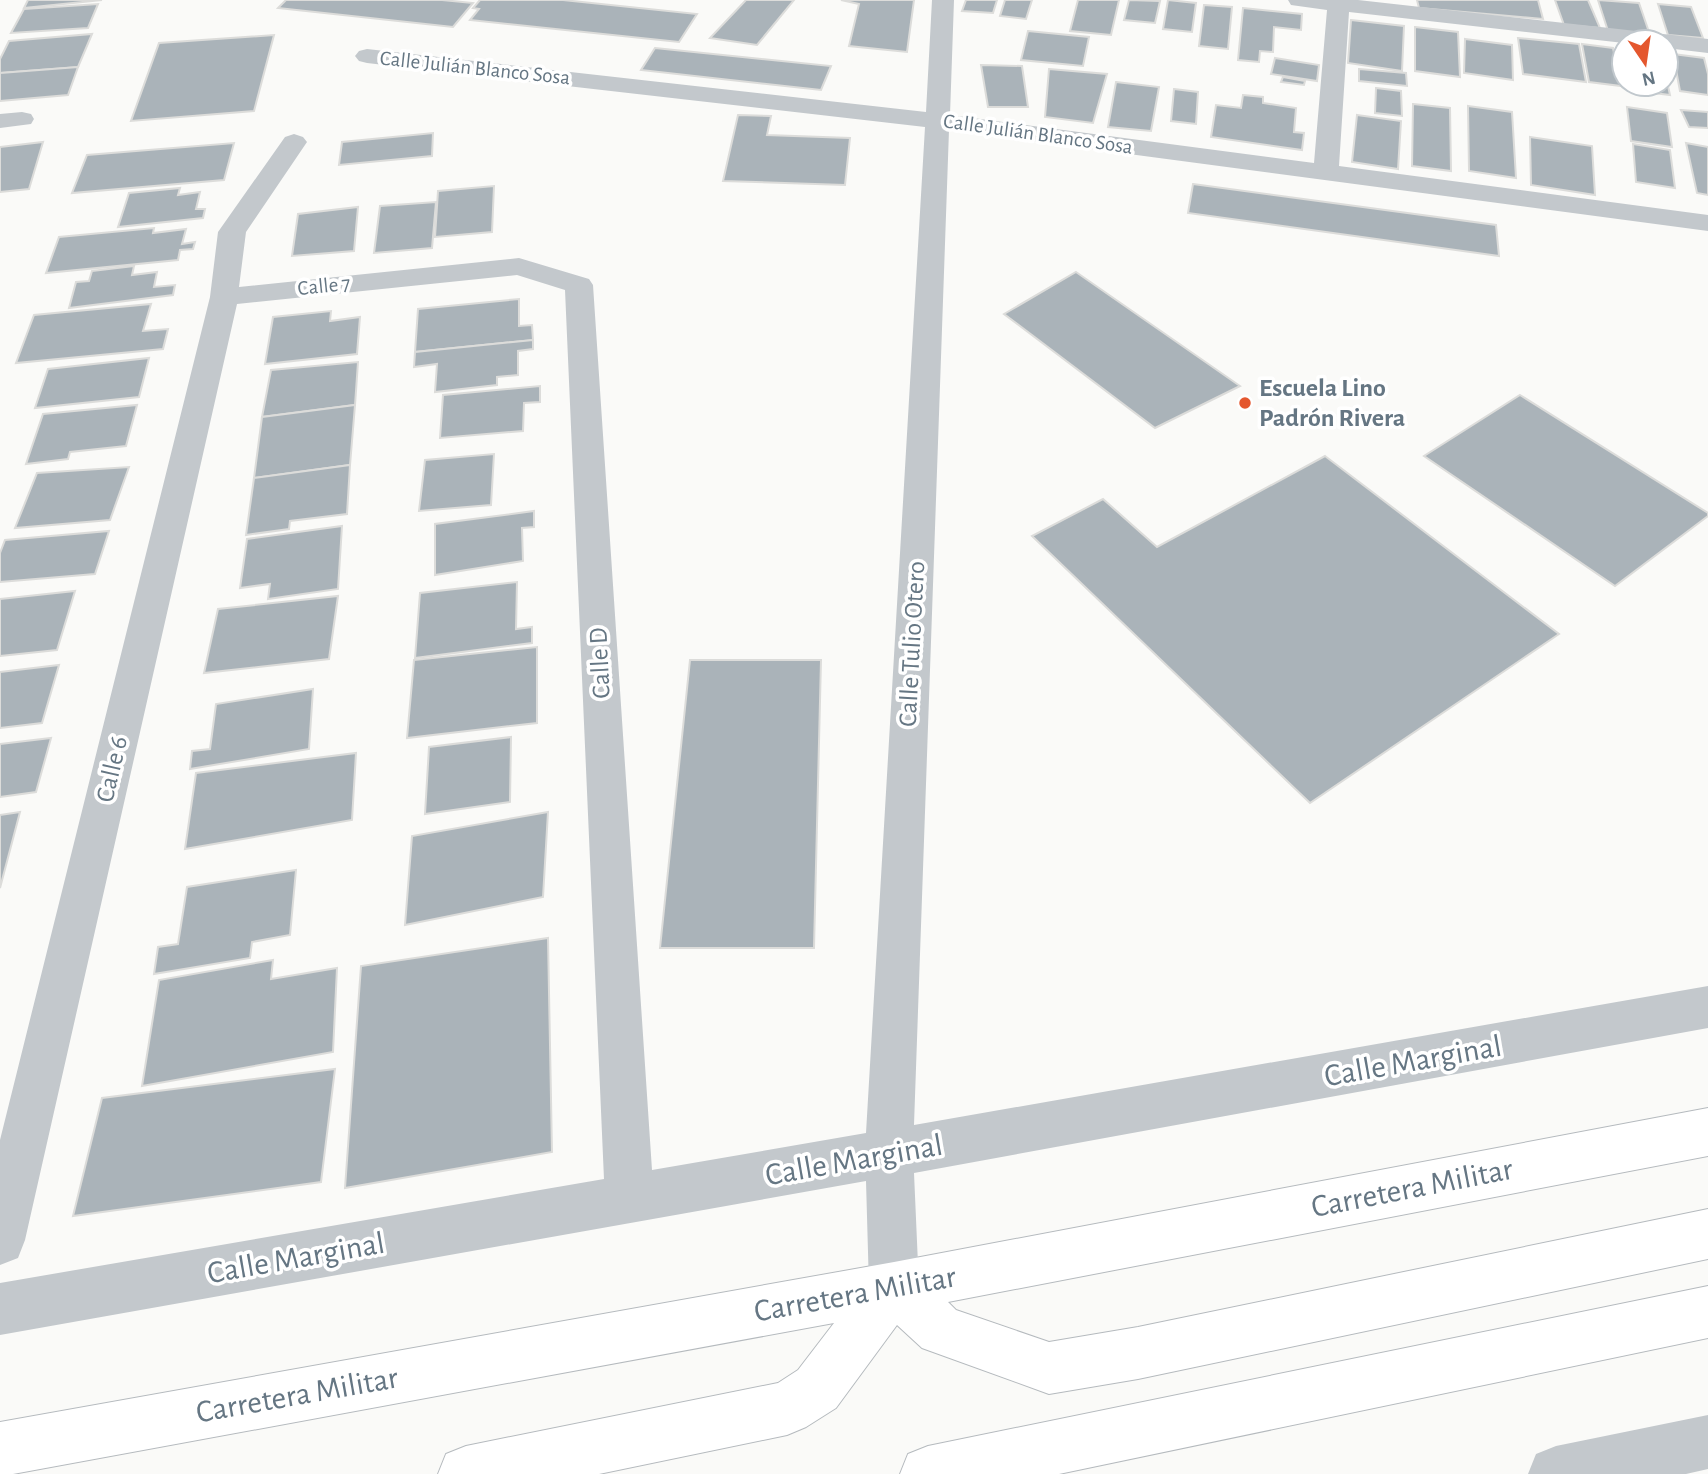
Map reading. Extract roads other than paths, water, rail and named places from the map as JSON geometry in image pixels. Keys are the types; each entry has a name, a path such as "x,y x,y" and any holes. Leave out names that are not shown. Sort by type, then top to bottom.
{"main road":[{"name":"Carretera Militar","path":"0,1449 894,1287 1708,1132"},
{"path":"466,1474 787,1408 817,1389 894,1287 940,1330 1049,1367 1138,1353 1708,1234"},
{"path":"928,1474 1708,1312"}],"street":[{"name":"Calle Tulio Otero","path":"894,1287 890,1153 943,0"},
{"path":"1299,0 1339,2 1708,46"},
{"path":"1326,172 1339,2"},
{"name":"Calle Julián Blanco Sosa","path":"367,57 938,121 1708,223"},
{"name":"Calle 6","path":"0,1240 224,297 232,232 294,142"},
{"name":"Calle D","path":"424,276 519,266 579,285 629,1200"},
{"name":"Calle 7","path":"224,297 424,276"},
{"name":"Calle Marginal","path":"0,1310 1708,1007"},
{"path":"1556,1474 1708,1442"}],"place":[{"name":"Escuela Lino Padrón Rivera","path":"1245,403"}]}
